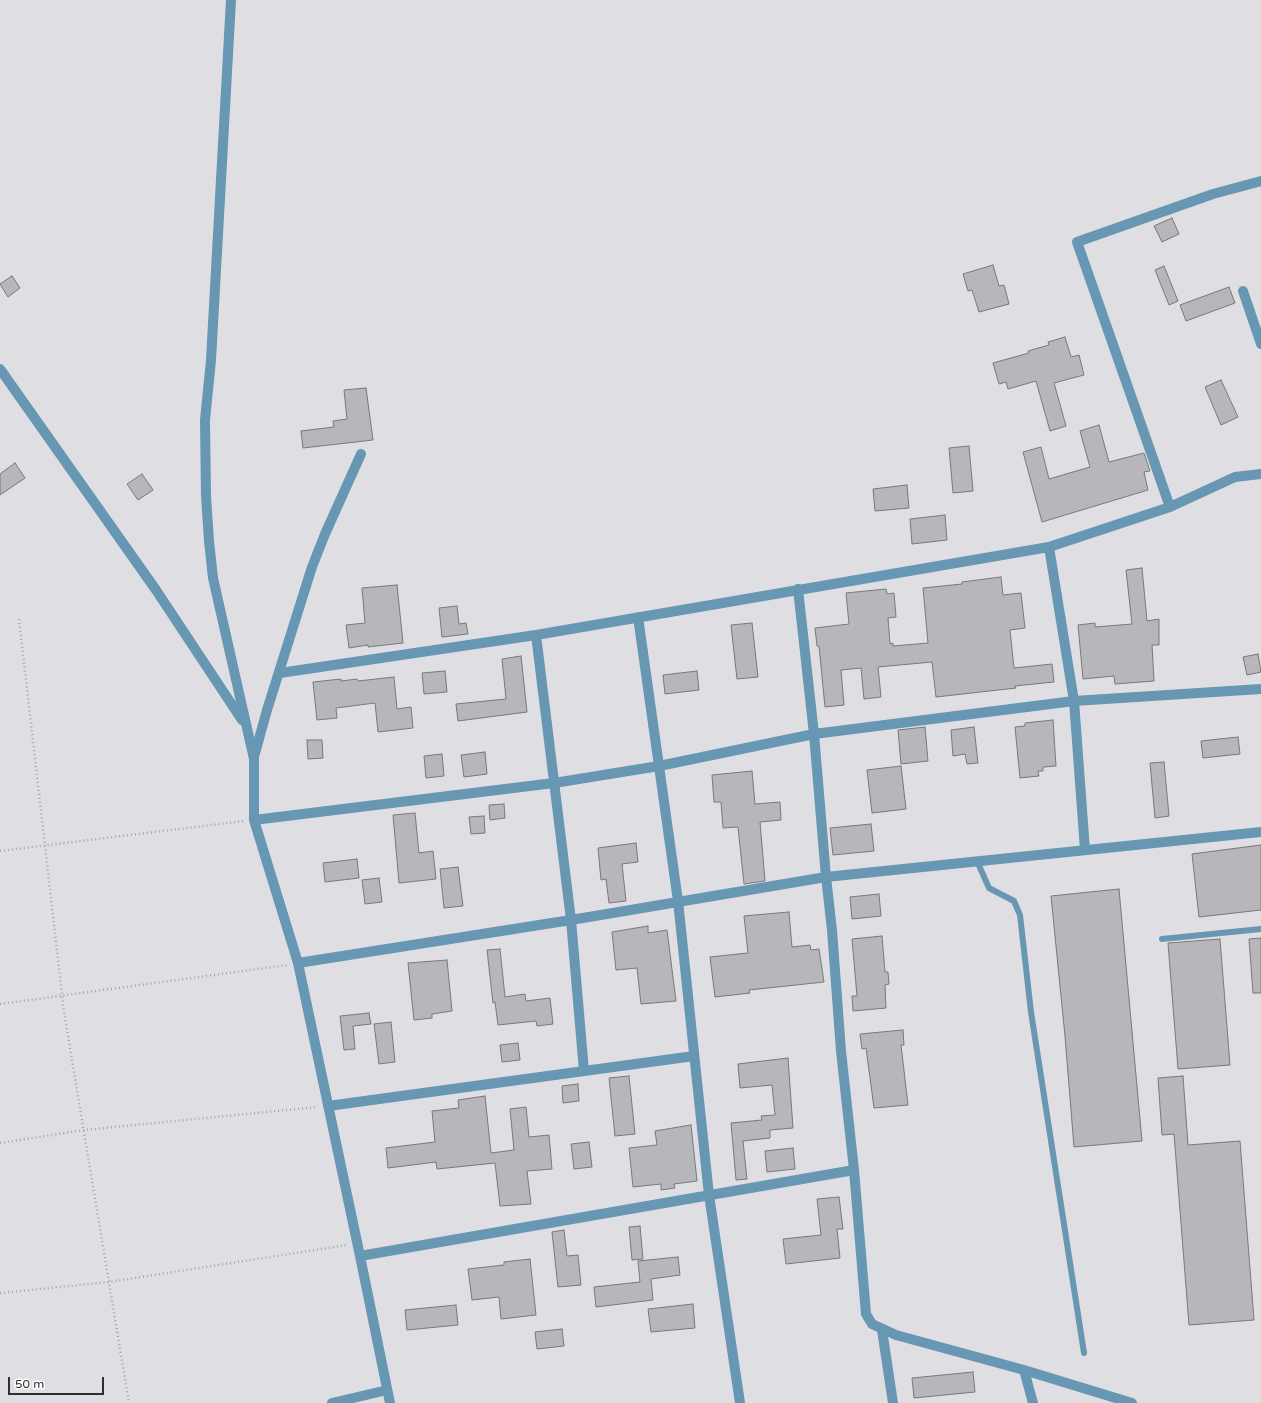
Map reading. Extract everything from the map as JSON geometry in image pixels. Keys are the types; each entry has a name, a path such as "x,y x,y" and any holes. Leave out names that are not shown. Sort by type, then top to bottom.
{"street":[{"path":"231,0 211,360 205,420 206,496 214,578 254,759 254,820 298,963 358,1243 390,1403"},
{"path":"1170,507 1078,242 1213,194 1261,181"},
{"path":"1242,291 1257,321 1261,344"},
{"path":"0,369 156,590 246,726"},
{"path":"254,759 267,710 312,567 361,454"},
{"path":"280,672 536,634 1049,547 1170,507 1235,477 1261,474"},
{"path":"1049,547 1074,701 1085,850"},
{"path":"798,589 814,734 832,930 841,1051 854,1170 866,1314 872,1324 882,1330 896,1335 1024,1370 1132,1403"},
{"path":"638,617 678,901 709,1195 740,1403"},
{"path":"536,634 571,920 584,1071"},
{"path":"254,820 554,783 659,766 814,734 1074,701 1261,689"},
{"path":"298,963 571,920 826,877 1261,832"},
{"path":"328,1106 694,1056"},
{"path":"360,1256 854,1170"},
{"path":"882,1330 892,1403"},
{"path":"1024,1370 1033,1403"},
{"path":"332,1403 387,1390"}],"lane":[{"path":"977,861 989,888 1014,901 1020,915 1031,1012 1084,1353"},
{"path":"1162,939 1261,929"}],"path":[{"path":"19,619 62,996 129,1403"},
{"path":"0,851 45,844 254,820"},
{"path":"0,1004 298,963"},
{"path":"0,1143 84,1130 328,1106"},
{"path":"0,1293 109,1282 358,1243"}],"building":[{"path":"1172,218 1179,234 1162,242 1154,226"},
{"path":"993,265 999,286 1004,285 1009,304 979,312 972,290 968,291 963,274"},
{"path":"1164,266 1178,301 1169,305 1155,270"},
{"path":"12,276 20,288 8,297 0,284"},
{"path":"1229,287 1235,303 1186,321 1180,305"},
{"path":"1065,337 1071,357 1079,355 1084,375 1054,383 1066,426 1050,431 1036,381 1008,389 1006,382 999,384 993,363 1029,353 1028,351 1049,345 1048,342"},
{"path":"1221,380 1238,417 1221,425 1205,387"},
{"path":"366,388 373,440 303,448 301,431 334,427 333,421 347,419 344,390"},
{"path":"1099,425 1109,462 1144,453 1150,471 1144,472 1148,490 1042,522 1023,452 1041,447 1049,479 1090,467 1080,431"},
{"path":"969,446 973,491 953,493 949,448"},
{"path":"15,463 25,478 0,495 0,474"},
{"path":"142,474 153,490 138,500 127,484"},
{"path":"907,485 909,508 875,511 873,489"},
{"path":"945,515 947,540 912,544 910,519"},
{"path":"1142,568 1147,621 1159,619 1159,645 1152,645 1154,681 1115,684 1114,676 1083,679 1078,625 1095,623 1095,627 1132,624 1126,570"},
{"path":"1001,577 1003,595 1021,593 1025,628 1010,630 1014,668 1052,664 1054,682 936,697 932,662 878,667 881,697 864,699 861,668 841,670 844,705 825,707 819,646 817,646 815,628 849,624 846,593 886,589 887,594 894,593 896,617 888,618 890,644 893,643 893,646 928,643 923,588 962,584 962,582"},
{"path":"397,585 403,643 368,647 368,645 349,648 346,625 365,623 362,588"},
{"path":"457,606 459,624 466,623 468,634 442,637 439,608"},
{"path":"752,623 758,677 737,679 731,625"},
{"path":"1258,654 1261,672 1247,675 1243,657"},
{"path":"521,656 527,712 458,721 456,704 506,699 502,659"},
{"path":"445,671 447,692 424,694 422,673"},
{"path":"697,671 699,690 665,694 663,675"},
{"path":"394,677 397,709 411,707 413,728 378,732 375,703 336,708 337,718 317,720 313,682 341,679 341,681 357,679 358,681"},
{"path":"1053,720 1056,766 1043,767 1043,771 1038,771 1039,776 1020,778 1015,727 1025,726 1025,723"},
{"path":"925,727 928,761 901,764 898,730"},
{"path":"974,727 978,763 967,764 965,754 953,756 951,730"},
{"path":"1238,737 1240,754 1203,758 1201,741"},
{"path":"307,740 322,740 323,758 308,759"},
{"path":"485,752 487,774 464,777 461,755"},
{"path":"442,754 444,776 426,778 424,756"},
{"path":"1164,762 1169,816 1155,818 1150,763"},
{"path":"901,766 906,809 872,813 867,770"},
{"path":"752,771 755,804 780,802 781,820 760,822 765,881 744,884 738,827 723,828 721,802 714,802 712,775"},
{"path":"504,804 505,818 490,820 489,805"},
{"path":"415,813 419,853 433,851 436,879 399,883 393,815"},
{"path":"484,816 485,833 471,834 469,817"},
{"path":"871,824 874,851 833,855 830,828"},
{"path":"636,843 638,862 622,864 626,901 609,903 606,879 601,880 598,848"},
{"path":"1261,845 1261,910 1199,917 1192,854"},
{"path":"357,859 359,878 325,882 323,863"},
{"path":"458,867 463,906 444,908 440,869"},
{"path":"379,878 382,902 365,904 362,880"},
{"path":"1119,889 1142,1141 1074,1147 1051,896"},
{"path":"879,894 881,916 852,919 850,897"},
{"path":"789,912 792,947 810,945 811,950 819,949 824,982 749,990 750,993 715,997 710,957 748,953 744,916"},
{"path":"648,926 648,933 667,930 676,1001 641,1004 637,968 616,970 612,932"},
{"path":"882,936 885,972 888,972 889,984 885,985 886,1008 853,1011 852,996 857,996 852,939"},
{"path":"1261,938 1261,993 1253,993 1249,939"},
{"path":"1220,939 1230,1065 1178,1069 1168,943"},
{"path":"500,949 505,997 525,994 526,1001 550,998 553,1024 537,1026 536,1021 498,1025 495,1002 493,1003 487,950"},
{"path":"447,960 452,1011 432,1014 432,1018 414,1020 408,963"},
{"path":"369,1013 371,1024 353,1026 355,1049 344,1050 340,1016"},
{"path":"391,1022 395,1062 379,1064 374,1024"},
{"path":"903,1030 904,1045 901,1045 908,1105 874,1108 866,1048 862,1049 860,1034"},
{"path":"518,1043 520,1060 502,1062 500,1045"},
{"path":"788,1058 793,1128 770,1130 770,1138 743,1141 747,1179 736,1180 731,1123 762,1120 761,1116 775,1115 772,1085 740,1088 738,1064"},
{"path":"629,1076 635,1134 615,1136 609,1078"},
{"path":"1183,1076 1188,1145 1240,1141 1254,1320 1189,1325 1174,1134 1162,1135 1158,1078"},
{"path":"578,1084 579,1101 563,1103 562,1086"},
{"path":"485,1096 491,1153 514,1150 510,1109 526,1107 529,1137 549,1135 552,1169 527,1171 531,1204 500,1206 495,1163 437,1169 436,1162 388,1168 386,1148 435,1142 432,1111 459,1108 458,1100"},
{"path":"691,1125 697,1181 674,1184 675,1188 661,1190 661,1184 633,1187 629,1148 657,1145 655,1131"},
{"path":"589,1142 592,1167 574,1169 571,1144"},
{"path":"793,1148 795,1169 767,1172 765,1151"},
{"path":"839,1197 843,1229 837,1229 840,1258 786,1264 783,1239 821,1235 817,1199"},
{"path":"640,1226 643,1259 632,1260 629,1227"},
{"path":"564,1230 567,1256 578,1255 581,1285 558,1287 552,1232"},
{"path":"678,1257 680,1275 651,1279 653,1300 596,1307 594,1287 640,1282 638,1261"},
{"path":"530,1259 536,1315 501,1319 499,1297 472,1300 468,1269 504,1265 504,1262"},
{"path":"693,1304 695,1328 651,1332 648,1309"},
{"path":"456,1305 458,1325 407,1330 405,1310"},
{"path":"562,1329 564,1346 537,1349 535,1332"},
{"path":"973,1372 975,1392 914,1398 912,1378"}]}
